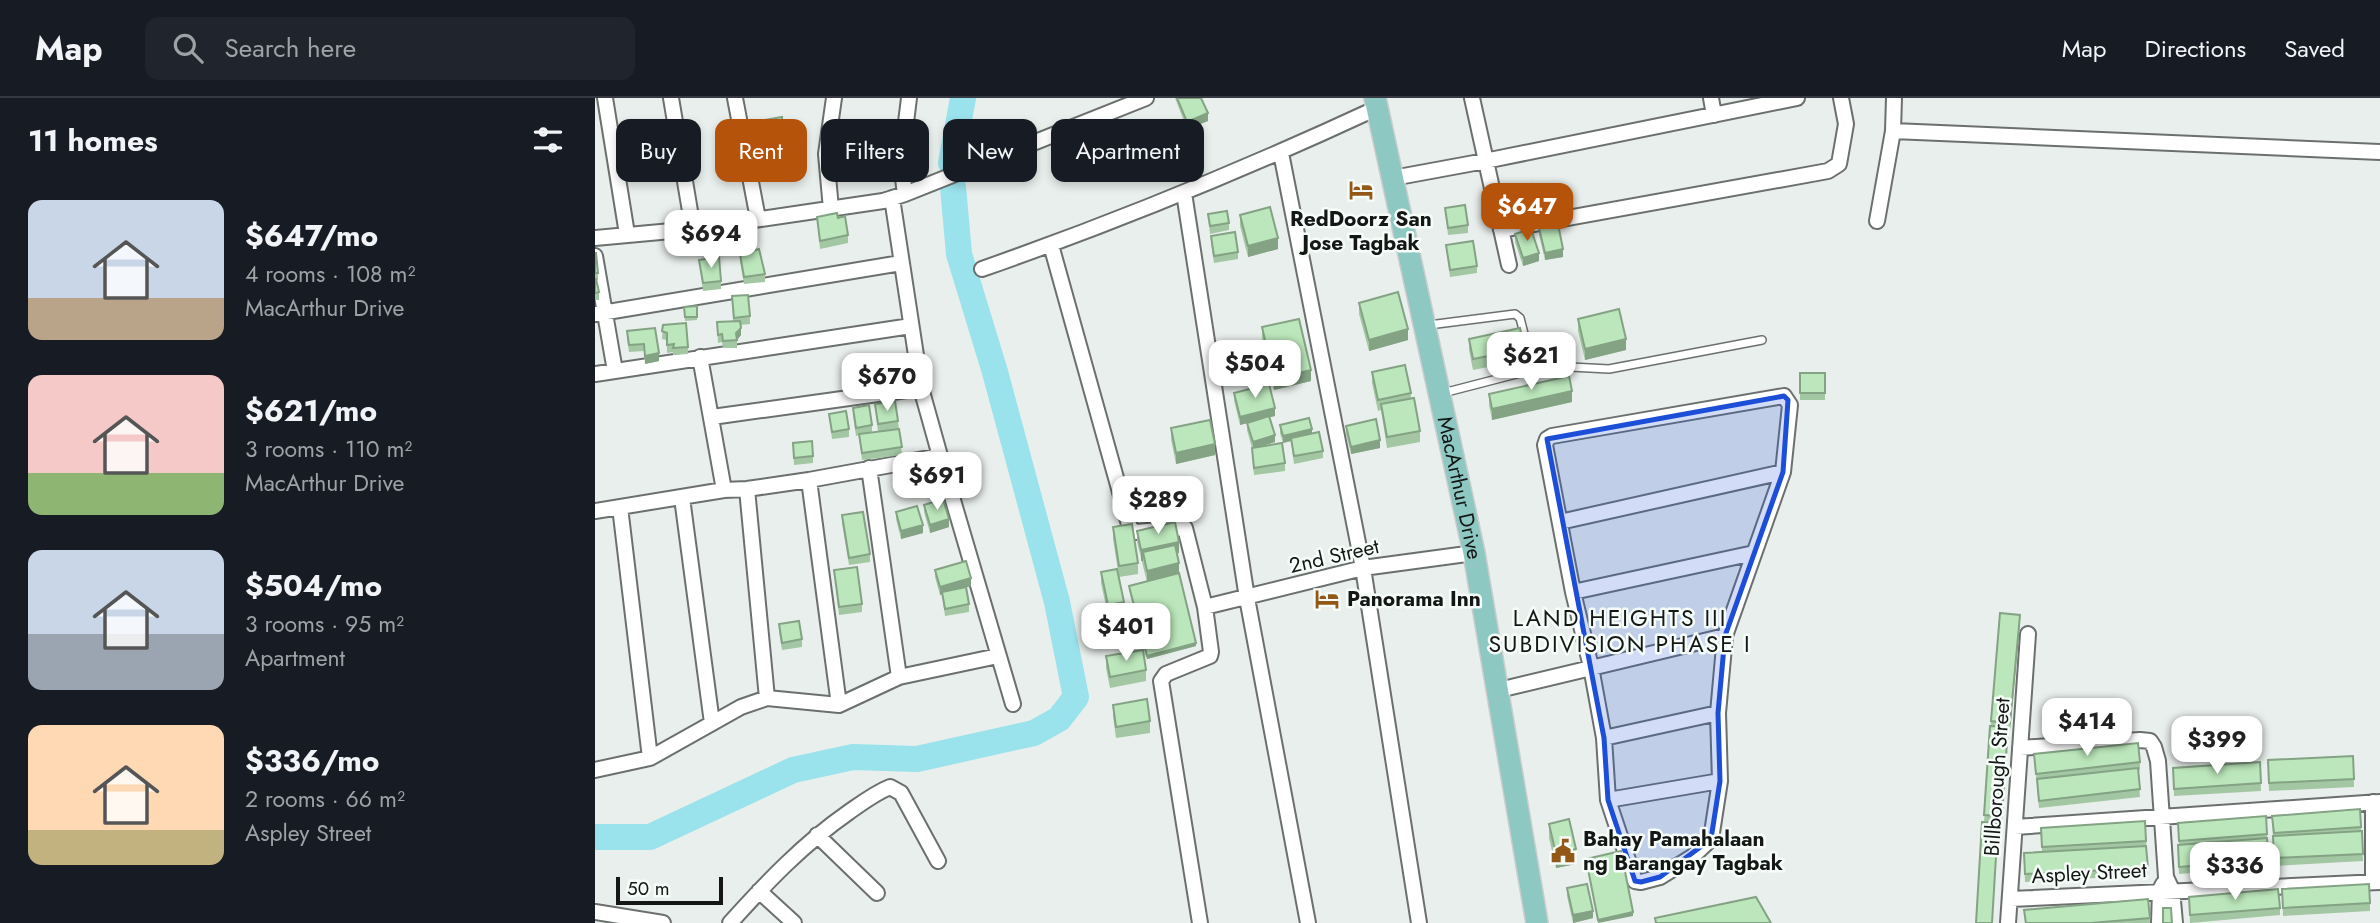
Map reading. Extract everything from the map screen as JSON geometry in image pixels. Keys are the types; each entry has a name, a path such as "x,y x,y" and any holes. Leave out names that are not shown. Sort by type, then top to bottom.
{"main road":[{"name":"MacArthur Drive","path":"1376,103 1474,553 1537,923"}],"street":[{"path":"605,98 627,234"},
{"path":"671,98 693,229"},
{"path":"735,98 758,219"},
{"path":"831,209 826,154 834,98"},
{"path":"909,98 898,196 901,262 921,388 1013,705"},
{"path":"595,237 693,229 831,209 898,196 1146,98"},
{"path":"1472,98 1509,265"},
{"path":"1711,98 1714,115"},
{"path":"1393,177 1797,98"},
{"path":"1501,230 1828,172 1839,164 1846,124 1841,98"},
{"path":"1877,221 1893,131 1894,98"},
{"path":"982,269 1051,245 1281,153 1376,103"},
{"path":"1893,131 2380,152"},
{"path":"1281,153 1363,568 1419,923"},
{"path":"1184,193 1247,598 1308,923"},
{"path":"1051,245 1130,528 1135,532 1183,527 1186,530 1205,607 1210,656 1166,674 1161,681 1201,923"},
{"path":"595,256 601,313 615,371"},
{"path":"601,313 901,262"},
{"path":"595,374 911,326"},
{"path":"700,357 724,490"},
{"path":"712,417 921,388"},
{"path":"1784,396 1790,405 1783,472 1725,636 1718,713 1720,781 1711,839 1692,857 1660,877 1635,881 1608,800 1604,738 1573,592 1545,445 1547,439 1784,396"},
{"path":"595,510 809,480 940,456"},
{"path":"869,468 899,677"},
{"path":"1560,522 1783,472"},
{"path":"809,480 839,705"},
{"path":"747,489 767,698"},
{"path":"683,498 712,723"},
{"path":"620,507 650,758"},
{"name":"2nd Street","path":"1205,607 1363,568 1474,553"},
{"path":"1573,592 1755,553"},
{"name":"Billborough Street","path":"2008,923 2028,634"},
{"path":"1499,690 1725,636"},
{"path":"595,770 650,758 741,707 767,698 839,705 899,677 997,656"},
{"path":"1604,738 1718,713"},
{"path":"2020,748 2150,741 2158,761 2166,886 2175,923"},
{"path":"1608,800 1720,781"},
{"path":"730,923 817,835 878,792 890,787 901,793 938,860"},
{"path":"2015,827 2376,802 2377,882"},
{"path":"817,835 877,893"},
{"name":"Aspley Street","path":"2010,899 2166,886 2377,882"},
{"path":"2159,923 2166,886"},
{"path":"759,891 794,923"},
{"path":"595,912 657,922"}],"lane":[{"path":"1424,326 1515,314 1520,318 1532,365"},
{"path":"1439,394 1524,372 1532,365 1609,369 1762,340"}],"highlighted area":[{"path":"1784,396 1788,400 1783,472 1725,636 1718,713 1720,781 1711,839 1660,877 1641,882 1635,881 1608,800 1604,738 1547,439"}],"building":[{"path":"1177,98 1201,98 1208,113 1194,119 1186,119"},
{"path":"1532,184 1533,213 1520,215 1518,200 1512,201 1510,188"},
{"path":"1465,205 1468,225 1448,228 1445,208"},
{"path":"1270,207 1278,238 1248,246 1240,215"},
{"path":"1227,211 1229,223 1210,226 1208,214"},
{"path":"837,213 838,218 845,216 848,235 820,241 817,217"},
{"path":"1558,224 1563,249 1545,253 1539,228"},
{"path":"1531,229 1539,253 1523,258 1515,234"},
{"path":"1235,232 1238,252 1214,256 1211,236"},
{"path":"1473,241 1477,266 1450,270 1446,245"},
{"path":"759,249 765,274 744,277 740,254"},
{"path":"596,253 598,273 595,273"},
{"path":"719,257 721,281 703,283 699,260"},
{"path":"595,279 599,292 595,293"},
{"path":"1398,292 1408,329 1369,340 1359,303"},
{"path":"748,295 750,316 734,318 732,296"},
{"path":"697,306 697,317 685,317 684,307"},
{"path":"1619,309 1626,339 1585,349 1578,319"},
{"path":"1299,319 1311,370 1274,379 1262,327"},
{"path":"740,321 737,340 723,341 722,334 718,335 717,322"},
{"path":"686,323 688,347 673,348 674,344 667,345 667,333 662,331 663,325"},
{"path":"655,328 659,353 645,356 644,344 629,345 627,331"},
{"path":"1520,328 1524,349 1473,359 1469,339"},
{"path":"1405,365 1411,393 1378,400 1372,372"},
{"path":"1800,373 1825,373 1825,393 1800,393"},
{"path":"1569,376 1572,391 1492,409 1489,394"},
{"path":"1269,384 1275,408 1240,417 1234,393"},
{"path":"1414,398 1420,431 1387,437 1381,404"},
{"path":"895,401 898,421 878,424 875,404"},
{"path":"869,405 872,425 856,428 853,408"},
{"path":"846,411 849,429 832,432 829,414"},
{"path":"1269,416 1275,435 1253,442 1247,423"},
{"path":"1309,418 1312,429 1283,436 1280,425"},
{"path":"1376,419 1380,440 1351,447 1346,426"},
{"path":"1210,420 1215,444 1176,453 1171,428"},
{"path":"899,429 902,447 862,453 859,434"},
{"path":"1319,432 1323,451 1294,456 1291,438"},
{"path":"812,441 813,456 794,458 793,443"},
{"path":"1282,443 1285,463 1254,468 1252,448"},
{"path":"943,499 949,519 930,525 924,505"},
{"path":"917,506 923,525 901,531 896,512"},
{"path":"863,512 870,554 849,558 842,515"},
{"path":"1175,522 1179,542 1141,550 1137,531"},
{"path":"1132,524 1138,563 1119,566 1113,527"},
{"path":"1175,545 1179,563 1147,571 1143,552"},
{"path":"966,561 971,578 940,587 935,570"},
{"path":"857,567 862,604 839,607 834,570"},
{"path":"1117,569 1124,602 1108,605 1101,572"},
{"path":"1179,573 1196,643 1147,656 1129,586"},
{"path":"966,587 969,604 945,609 942,592"},
{"path":"2000,613 2020,615 2010,723 1991,721"},
{"path":"799,621 802,639 782,643 779,624"},
{"path":"1143,650 1146,670 1110,677 1106,656"},
{"path":"1147,699 1150,721 1116,727 1113,705"},
{"path":"1990,726 2008,727 2002,816 1984,815"},
{"path":"2138,743 2140,762 2036,774 2034,754"},
{"path":"2353,756 2354,779 2269,783 2268,760"},
{"path":"2260,762 2261,783 2174,789 2173,768"},
{"path":"2138,768 2140,789 2039,801 2037,779"},
{"path":"2360,809 2361,827 2274,833 2272,816"},
{"path":"2266,816 2267,834 2179,841 2178,823"},
{"path":"1569,819 1576,849 1556,854 1549,824"},
{"path":"2145,821 2146,841 2042,847 2041,828"},
{"path":"1982,822 1998,823 1992,923 1976,923"},
{"path":"2362,831 2363,854 2274,858 2273,836"},
{"path":"2267,838 2268,860 2179,867 2178,845"},
{"path":"2146,846 2148,868 2025,874 2024,853"},
{"path":"1621,851 1633,912 1598,920 1586,859"},
{"path":"1587,884 1593,911 1573,915 1567,888"},
{"path":"2369,884 2370,903 2283,908 2282,889"},
{"path":"2278,889 2280,908 2190,915 2189,897"},
{"path":"1756,897 1771,923 1656,923 1655,918"},
{"path":"2148,899 2150,918 2091,923 2026,923 2024,910"},
{"path":"2163,908 2171,908 2172,923 2163,923"}],"waterway":[{"path":"959,119 963,98"},
{"path":"595,837 650,837 793,770 853,757 917,759 1034,733 1059,719 1076,697 1057,602 995,372 959,254 953,187"}],"place":[{"name":"RedDoorz San Jose Tagbak","path":"1361,190"},
{"name":"Panorama Inn","path":"1327,599"},
{"name":"Bahay Pamahalaan ng Barangay Tagbak","path":"1563,851"}],"district":[{"name":"LAND HEIGHTS III SUBDIVISION PHASE I","path":"1620,631"}]}
